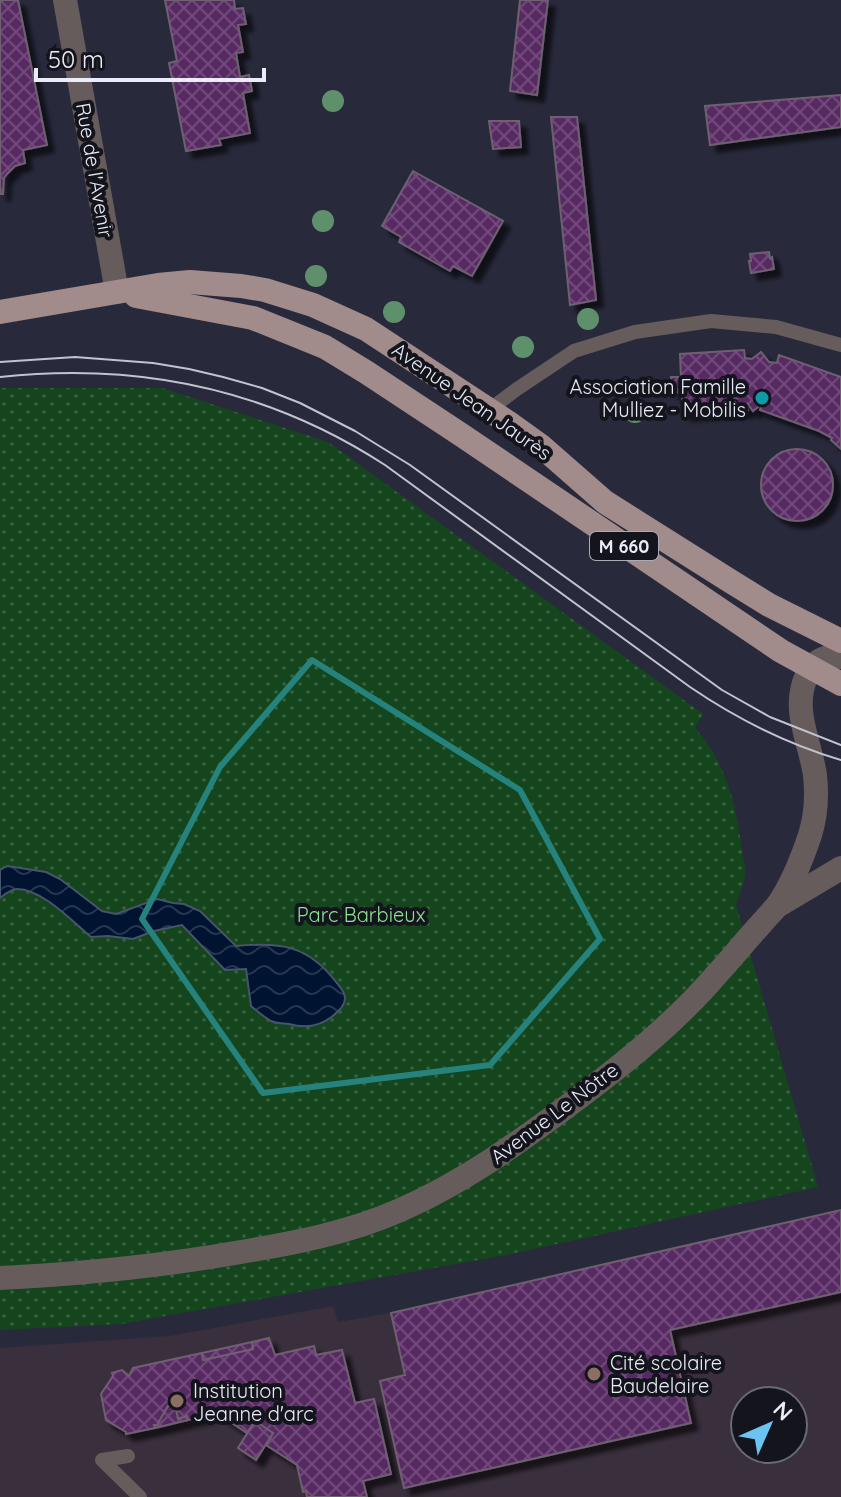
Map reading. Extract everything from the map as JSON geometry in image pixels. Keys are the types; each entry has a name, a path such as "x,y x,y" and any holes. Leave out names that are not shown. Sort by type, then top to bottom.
{"main road":[{"name":"Avenue Jean Jaurès","path":"0,312 158,285 204,282 241,286 289,297 335,313 366,329 541,446 605,502 838,645"},
{"name":"Avenue Jean Jaurès","path":"117,292 253,318 325,347 811,669"},
{"name":"M 660","path":"811,669 841,684"}],"street":[{"name":"Rue de l'Avenir","path":"65,0 117,292"},
{"path":"811,669 822,658 830,656 838,645"},
{"name":"Avenue Le Nôtre","path":"0,1278 139,1267 239,1253 325,1236 399,1211 475,1171 594,1086 711,982 777,906 790,884 811,833 816,804 815,775 803,731 800,703 804,682 811,669"},
{"path":"777,906 841,868"}],"lane":[{"path":"489,410 574,351 635,332 711,321 776,327 841,345"},
{"path":"128,1456 102,1460 140,1497"}],"highlighted area":[{"path":"312,660 520,790 600,939 490,1065 263,1093 142,919 220,767"}],"shaded area":[{"name":"Cité scolaire Baudelaire","path":"841,1210 841,1497 0,1497 0,1348 170,1336 333,1306 338,1322 391,1313"}],"green space":[{"name":"Parc Barbieux","path":"0,388 162,388 328,442 703,714 695,728 722,770 740,833 745,872 736,905 818,1187 511,1254 121,1324 0,1330"}],"water":[{"path":"7,866 46,872 102,911 116,914 157,899 184,904 200,911 236,946 280,946 304,953 315,960 339,986 344,994 344,1003 330,1018 314,1025 273,1022 251,1006 246,969 225,970 182,925 133,939 91,937 56,907 27,890 15,889 0,898 0,870"}],"building":[{"path":"0,0 18,0 47,145 23,150 25,163 15,166 4,178 3,194 0,194"},
{"path":"165,0 234,0 235,9 243,8 246,24 238,25 243,52 236,53 240,77 249,75 252,91 243,93 250,133 219,139 221,145 186,151 169,63 177,61"},
{"path":"520,0 548,0 537,95 510,91"},
{"path":"841,95 841,127 710,145 705,106"},
{"path":"551,117 577,117 596,300 570,305"},
{"path":"489,121 519,121 521,147 493,149"},
{"path":"413,171 503,221 472,276 453,266 450,271 399,242 401,237 382,226"},
{"path":"769,252 774,269 751,273 750,254"},
{"name":"Association Famille Mulliez - Mobilis","path":"744,350 745,358 752,359 761,352 769,362 777,363 779,355 841,377 841,449 832,438 819,431 760,410 762,404 753,411 747,403 748,410 683,414 682,392 672,393 671,377 681,377 680,354"},
{"path":"804,449 823,459 831,471 831,499 823,511 811,519 790,521 771,511 763,499 761,478 771,459 783,451"},
{"path":"841,1210 841,1292 670,1330 691,1423 404,1488 380,1381 405,1375 391,1313"},
{"path":"269,1338 275,1355 314,1346 316,1355 342,1350 355,1403 374,1399 391,1474 363,1481 367,1497 307,1497 297,1465 266,1445 273,1433 255,1421 247,1433 217,1413 188,1420 187,1416 178,1419 175,1405 168,1406 155,1428 126,1434 106,1420 101,1394 112,1373 122,1370 129,1376 133,1368 202,1353 203,1360 253,1349 252,1342"},
{"path":"252,1342 253,1349 203,1360 202,1353"},
{"path":"175,1405 178,1419 187,1416 188,1420 155,1428 168,1406"},
{"path":"255,1421 273,1433 256,1460 238,1448"}],"tram line":[{"path":"0,362 75,357 153,363 223,377 300,403 355,431 410,465 722,690 770,717 841,745"},
{"path":"0,377 51,373 152,378 248,400 295,417 385,465 708,699 782,738 841,760"}],"place":[{"name":"Association Famille Mulliez - Mobilis","path":"762,398"},
{"name":"Cité scolaire Baudelaire","path":"594,1374"},
{"name":"Institution Jeanne d'arc","path":"177,1401"}]}
